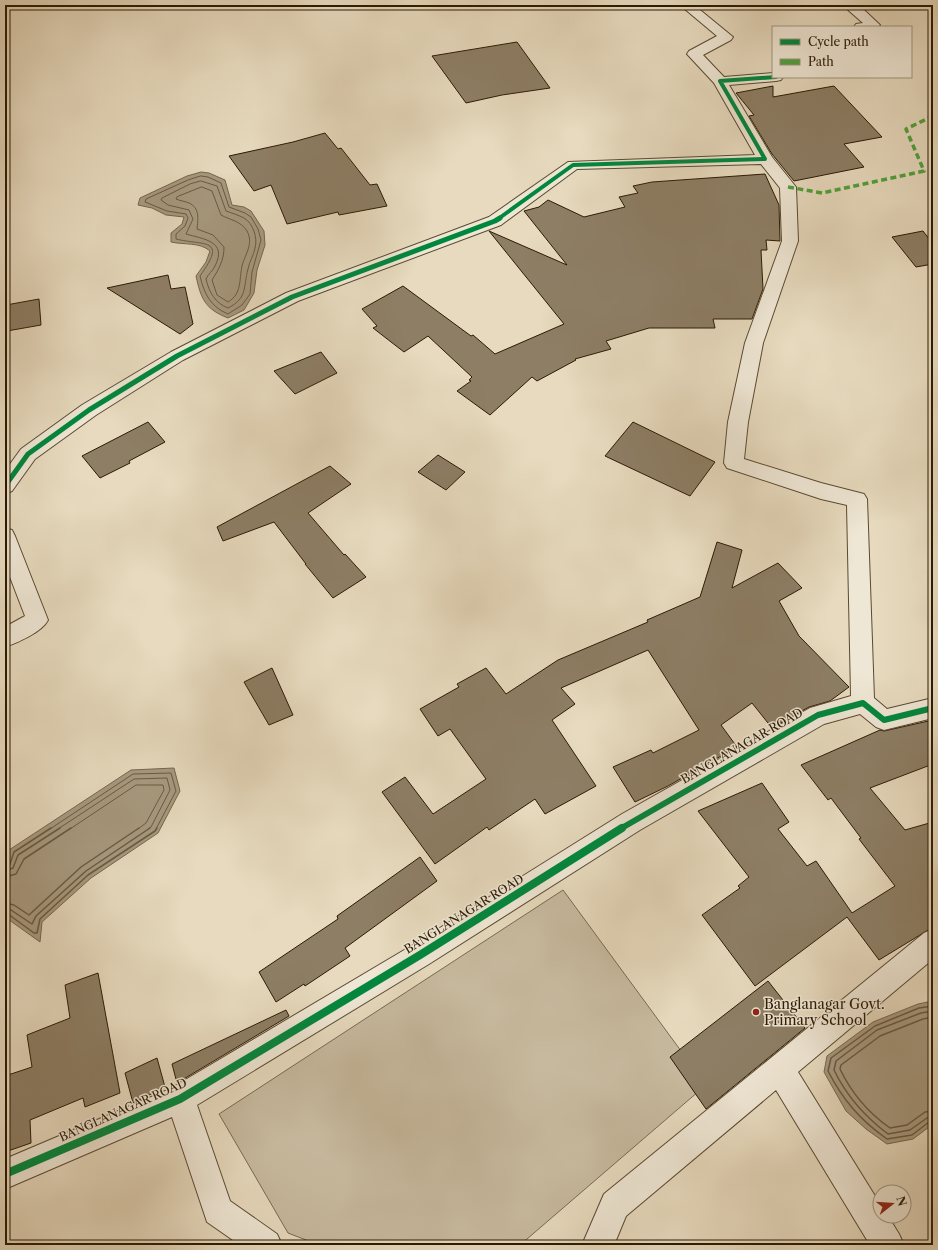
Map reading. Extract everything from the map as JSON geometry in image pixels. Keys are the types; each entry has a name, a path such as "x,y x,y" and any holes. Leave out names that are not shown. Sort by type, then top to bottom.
{"street":[{"path":"686,5 726,37 694,54 720,81 765,159 788,187 790,240 754,343 738,422 734,463 821,491 857,499 863,703 884,720 933,708"},
{"path":"858,5 852,6 873,25 867,26"},
{"path":"720,81 772,77"},
{"path":"5,486 28,454 89,410 177,356 292,297 494,221 573,165 765,159"},
{"path":"5,536 37,620 5,638"},
{"name":"BANGLANAGAR ROAD","path":"5,1174 180,1099 420,955 631,822 818,715 863,703"},
{"path":"598,1245 615,1205 933,942"},
{"path":"780,1070 888,1245"},
{"path":"180,1099 218,1211 266,1245"}],"shaded area":[{"path":"563,890 706,1085 520,1245 319,1245 288,1233 219,1114"}],"water":[{"path":"201,172 209,173 225,180 232,205 244,207 251,211 264,231 265,245 257,270 254,293 244,310 228,318 220,315 209,307 202,297 198,284 196,276 206,262 210,251 202,246 171,242 171,233 182,224 184,217 166,215 152,208 138,205 140,198 187,176"},
{"path":"174,768 180,791 158,833 91,878 42,922 40,942 5,917 5,871 9,850 131,770"},
{"path":"933,1001 933,1124 913,1139 887,1144 866,1129 846,1111 824,1072 827,1056 873,1022 918,1004"}],"building":[{"path":"517,42 550,88 502,95 466,103 432,56"},
{"path":"773,86 773,97 834,86 882,137 844,144 864,167 794,181 772,154 749,116 754,115 736,93"},
{"path":"325,133 338,149 341,148 370,185 377,184 387,206 339,215 338,212 287,224 271,185 254,191 229,156 293,142"},
{"path":"765,174 779,205 780,241 766,240 767,250 761,250 763,289 752,319 713,319 715,328 649,328 606,341 611,349 575,359 576,360 537,381 532,377 490,415 457,391 471,381 469,380 472,377 428,336 404,352 373,328 377,326 362,309 403,286 471,336 473,335 495,354 564,324 489,231 567,265 524,211 539,207 548,200 584,217 625,207 619,197 638,193 633,186 652,182"},
{"path":"923,231 933,244 933,264 916,267 892,237"},
{"path":"168,275 171,289 185,287 193,324 180,334 107,288"},
{"path":"39,299 41,325 7,331 6,305"},
{"path":"321,352 337,373 295,394 274,371"},
{"path":"148,422 165,442 129,461 130,463 100,478 82,456"},
{"path":"633,422 715,462 690,496 605,456"},
{"path":"438,455 465,472 446,490 418,472"},
{"path":"330,466 351,484 308,513 344,555 345,554 366,577 333,598 305,564 274,522 223,541 217,527"},
{"path":"717,542 742,550 732,588 778,563 802,588 779,601 799,636 849,687 830,701 809,707 772,728 752,703 721,725 737,747 668,786 635,802 613,767 651,750 653,753 699,730 648,650 561,688 575,704 552,720 596,786 545,814 535,799 489,830 487,827 435,864 382,792 405,777 433,814 486,779 450,729 438,736 420,709 459,687 457,684 486,668 506,694 558,660 648,622 647,620 700,597"},
{"path":"272,668 293,715 269,725 244,682"},
{"path":"933,720 933,764 870,788 905,830 933,822 933,927 879,960 847,917 755,986 702,915 740,888 738,886 749,877 698,811 762,783 789,822 778,829 807,866 816,861 852,913 895,886 859,839 861,838 831,798 828,800 801,765 880,730 884,731"},
{"path":"420,857 437,881 345,948 350,956 305,986 304,984 276,1002 259,972 338,919 337,916"},
{"path":"98,973 120,1093 85,1107 83,1098 30,1120 31,1143 5,1152 5,1076 32,1067 27,1035 70,1018 65,985"},
{"path":"768,981 805,1028 706,1109 670,1057"},
{"path":"286,1010 289,1016 177,1083 172,1064"},
{"path":"157,1058 165,1087 133,1103 125,1073"}],"marked path":[{"path":"788,187 822,193 924,171 906,129 933,116"}],"cycle path":[{"path":"5,486 28,454 89,410 177,356 292,297 495,221 573,165 765,159 720,81 772,77"},
{"path":"5,1174 180,1099 420,955 631,822 818,715 863,703 884,720 933,708"}],"place":[{"name":"Banglanagar Govt. Primary School","path":"756,1012"}]}
